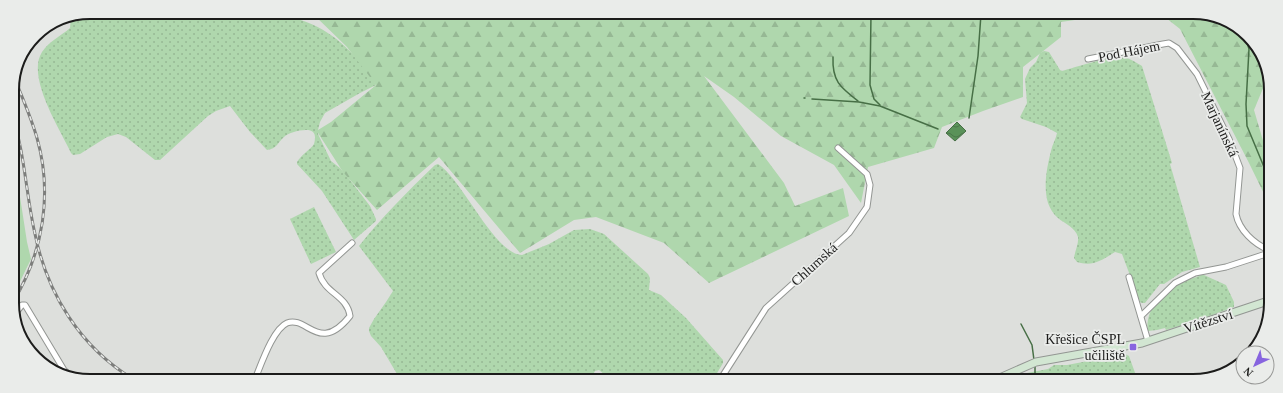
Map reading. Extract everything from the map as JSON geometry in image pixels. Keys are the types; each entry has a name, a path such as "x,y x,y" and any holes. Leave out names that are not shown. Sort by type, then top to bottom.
{"main road":[{"name":"Vítězství","path":"1009,374 1034,363 1148,341 1264,302"}],"street":[{"name":"Pod Hájem","path":"1088,59 1169,43"},
{"name":"Marjanínská","path":"1169,43 1177,48 1197,74 1228,139 1240,168 1236,214 1237,219 1248,237 1264,249"},
{"name":"Chlumská","path":"724,374 766,308 849,232 867,207 870,185 867,174 838,148"},
{"path":"257,374 268,346 283,326 288,322 297,323 317,333 325,333 332,332 344,324 350,316 349,310 341,299 322,283 319,273 352,244"},
{"path":"1141,316 1175,283 1195,273 1226,267 1264,254"},
{"path":"1129,277 1148,341"},
{"path":"19,309 22,305 25,305 64,369"}],"green space":[{"path":"85,19 297,19 312,24 332,36 342,43 359,61 376,85 325,113 320,122 318,134 331,161 347,176 370,206 376,221 354,240 322,191 297,164 299,159 314,144 315,136 313,132 303,130 290,133 286,135 275,147 267,150 250,132 230,106 216,111 208,116 160,160 155,160 126,137 118,134 107,137 80,154 73,155 46,103 38,75 38,63 42,52 70,28 71,21"},
{"path":"318,19 1082,19 1061,22 1061,37 1023,67 1023,97 942,127 934,148 868,167 861,203 834,165 781,136 734,97 704,76 784,183 795,206 843,188 849,216 709,283 664,243 596,217 574,220 520,253 439,157 377,210 343,172 318,133 318,130 331,122 376,85 347,47"},
{"path":"1167,19 1193,19 1211,21 1220,24 1243,40 1259,63 1264,86 1254,110 1264,144 1264,194 1249,163 1180,29"},
{"path":"1044,51 1049,52 1062,71 1112,58 1130,59 1142,66 1172,163 1170,164 1200,267 1182,272 1164,284 1160,284 1145,303 1140,302 1122,254 1115,252 1097,262 1088,264 1077,262 1074,258 1078,242 1077,234 1072,228 1056,216 1048,203 1046,190 1047,170 1057,133 1020,117 1027,103 1025,79 1040,53"},
{"path":"438,164 448,172 490,230 501,243 511,251 522,255 549,244 574,230 590,229 604,234 648,274 650,278 649,290 661,295 686,318 723,360 723,363 717,374 604,374 599,370 595,371 593,374 397,374 381,347 371,336 369,331 374,319 393,291 359,246 396,204 435,165"},
{"path":"19,190 27,242 31,259 19,284"},
{"path":"314,207 336,252 311,264 290,219"},
{"path":"1201,275 1226,285 1234,302 1234,307 1166,330 1165,328 1148,331 1149,315 1157,301 1169,289 1183,281"},
{"path":"1125,354 1129,356 1135,374 1024,374 1048,369 1054,365 1067,365"}],"water":[{"path":"957,122 966,131 955,141 946,133"}],"waterway":[{"path":"871,19 870,85 874,99 880,105"},
{"path":"969,118 978,56 981,19"},
{"path":"1248,46 1246,104 1247,126 1264,167"},
{"path":"833,57 834,72 838,83 846,92 858,101"},
{"path":"812,99 859,102 880,106 938,129"},
{"path":"1021,324 1032,345 1034,360"},
{"path":"1035,365 1035,374"}],"railway":[{"path":"19,90 37,138 42,159 44,202 38,243 32,264 19,291"},
{"path":"19,141 29,204 40,256 57,297 82,335 97,351 126,374"}],"place":[{"name":"Křešice ČSPL učiliště","path":"1133,347"}]}
